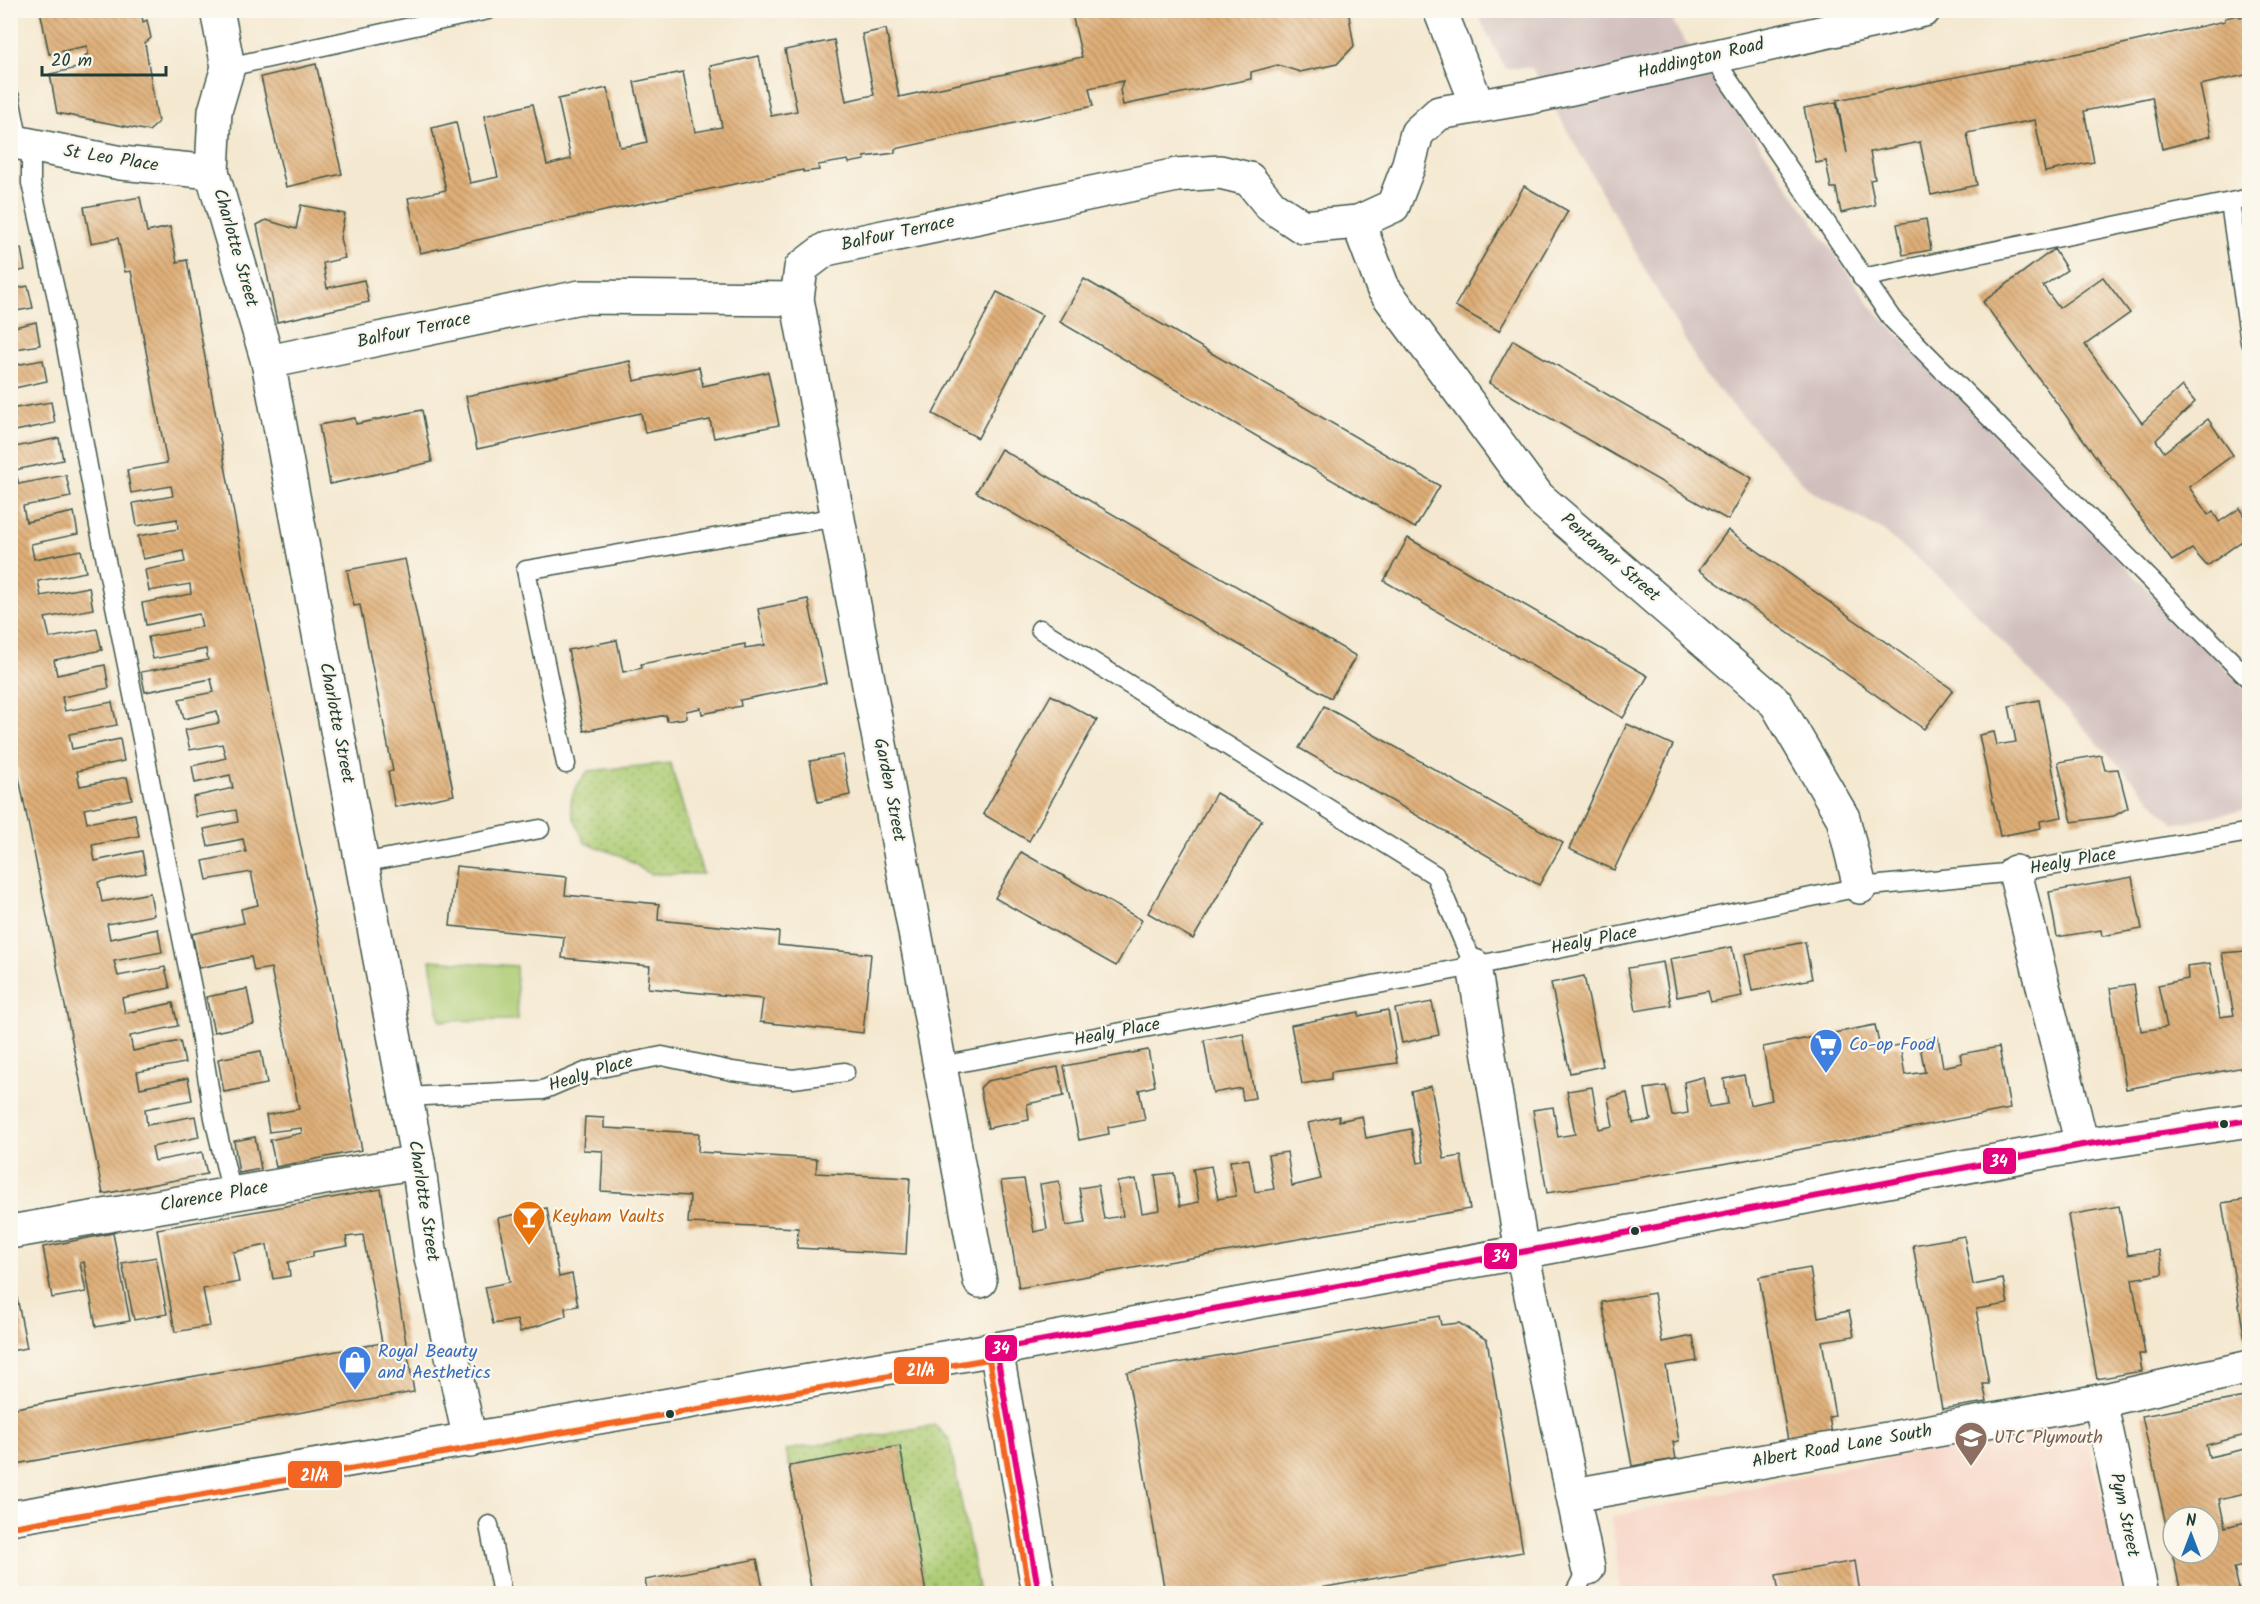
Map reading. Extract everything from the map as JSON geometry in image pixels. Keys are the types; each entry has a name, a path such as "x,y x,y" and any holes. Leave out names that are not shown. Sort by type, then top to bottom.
{"street":[{"name":"Charlotte Street","path":"217,10 228,67 215,111 212,172 268,362 418,1162 431,1257 470,1441"},
{"path":"1440,10 1477,104"},
{"name":"Haddington Road","path":"1477,104 1532,97 1924,10"},
{"name":"Balfour Terrace","path":"268,362 580,297 797,299 801,267 826,249 1177,175 1220,172 1249,179 1271,206 1303,226 1359,222 1393,206 1408,167 1417,134 1439,113 1477,104"},
{"name":"St Leo Place","path":"20,143 121,163 212,172"},
{"name":"Pentamar Street","path":"1359,222 1383,288 1538,497 1776,703 1844,818 1860,887"},
{"name":"Garden Street","path":"797,299 980,1281"},
{"path":"2015,872 2082,1145"},
{"path":"1474,966 1522,1252 1574,1496 1581,1581"},
{"path":"10,1518 470,1441 996,1349 2082,1145 2250,1120"},
{"name":"Clarence Place","path":"10,1232 418,1162"},
{"path":"996,1349 1040,1593"},
{"name":"Albert Road Lane South","path":"1574,1496 2100,1401 2250,1367"},
{"name":"Pym Street","path":"2100,1401 2142,1593"}],"lane":[{"path":"228,67 488,10"},
{"path":"1705,58 1892,319 2250,680"},
{"path":"10,97 57,298 101,537 195,1003 214,1118 232,1194"},
{"path":"1862,278 2250,198"},
{"path":"2230,203 2250,342"},
{"path":"566,764 526,570 837,517"},
{"path":"1040,629 1435,875 1474,966"},
{"path":"362,863 540,829"},
{"name":"Healy Place","path":"941,1066 1474,966 1860,887 2015,872 2250,832"},
{"name":"Healy Place","path":"406,1097 543,1090 590,1070 662,1056 732,1071 793,1079 845,1072"},
{"path":"489,1525 502,1593"}],"shaded area":[{"path":"1476,11 1668,11 1679,33 1722,90 1872,308 2249,693 2249,809 2174,824 1952,588 1883,531 1809,490 1704,374 1532,68 1505,68"},
{"name":"UTC Plymouth","path":"2083,1417 2123,1593 1613,1593 1621,1592 1611,1517"}],"green space":[{"path":"670,763 703,874 650,874 622,856 585,843 575,822 571,806 574,791 588,771"},
{"path":"430,960 516,966 518,1020 440,1021"},
{"path":"935,1425 949,1439 979,1593 926,1593 900,1446 789,1466 786,1450"}],"building":[{"path":"40,10 141,10 143,22 147,20 151,38 145,43 158,123 149,131 57,113 50,74 86,66 84,56 88,54 87,46 49,54"},
{"path":"1071,10 1348,10 1354,46 1337,64 1300,72 1278,65 1251,72 1251,79 1123,105 1120,90 1123,81 1089,88 1093,106 895,149 895,153 864,157 865,160 818,165 819,170 803,172 803,170 609,210 420,253 408,198 446,190 432,128 456,122 470,183 498,177 484,116 533,104 547,165 571,159 558,99 607,88 620,147 634,145 647,142 634,82 683,72 695,132 722,127 710,66 759,56 771,116 797,111 785,50 834,40 846,101 874,95 862,34 886,29 899,97 1082,57"},
{"path":"2238,15 2240,17 2250,15 2250,74 2200,85 2211,136 2162,149 2152,97 2084,111 2094,162 2045,172 2035,120 1967,133 1977,185 1931,195 1920,142 1870,152 1875,179 1870,180 1875,205 1841,213 1836,188 1831,188 1826,161 1816,163 1804,108 1836,102 1847,153 1837,100 2105,48 2225,21 2225,18"},
{"path":"316,64 342,174 286,187 261,77"},
{"path":"1524,186 1568,211 1499,331 1455,306"},
{"path":"140,197 147,232 170,227 177,262 187,260 239,541 362,1150 276,1167 270,1140 302,1133 301,1128 269,1132 266,1115 299,1109 271,968 254,971 251,957 199,968 192,934 244,923 241,909 258,905 251,872 207,880 203,861 246,852 243,839 208,846 204,829 238,822 236,810 196,817 193,797 233,788 230,775 195,783 192,766 226,758 222,744 190,750 185,730 219,723 217,711 184,719 179,699 214,692 211,679 145,692 141,672 208,660 206,649 153,659 148,637 202,627 199,614 146,625 142,603 191,594 190,584 149,591 145,570 185,562 183,551 143,559 138,536 178,529 177,519 137,526 133,503 173,496 171,486 131,493 127,470 167,463 131,271 125,272 118,238 91,243 84,207"},
{"path":"301,205 345,214 340,238 345,258 323,263 327,288 364,280 369,302 277,322 257,225 266,220 296,229"},
{"path":"13,211 18,233 10,235 10,212"},
{"path":"1926,219 1931,250 1903,255 1897,224"},
{"path":"21,248 25,270 10,273 10,250"},
{"path":"2054,249 2067,270 2043,286 2059,308 2103,277 2130,313 2085,345 2142,423 2182,386 2195,402 2156,440 2164,452 2208,419 2233,455 2189,487 2208,515 2213,511 2219,522 2240,508 2250,524 2250,535 2207,566 2192,549 2172,561 1983,302"},
{"path":"1084,279 1440,486 1415,528 1060,322"},
{"path":"28,286 33,308 10,312 10,290"},
{"path":"997,292 1042,315 978,438 933,414"},
{"path":"36,322 40,345 10,350 10,328"},
{"path":"1513,340 1752,478 1728,520 1489,383"},
{"path":"43,360 47,381 10,389 10,366"},
{"path":"630,361 634,381 699,367 703,386 768,372 779,425 714,438 710,420 645,433 641,413 477,449 466,396"},
{"path":"51,402 55,423 10,432 10,409"},
{"path":"422,410 432,462 330,484 319,425 355,418 356,424"},
{"path":"59,438 63,460 15,470 19,484 66,475 71,497 23,506 26,522 74,512 78,534 31,544 34,559 81,550 86,572 38,581 41,596 89,587 93,609 45,618 50,638 97,629 102,650 54,660 57,675 105,665 109,688 62,697 65,711 112,702 117,725 69,734 72,749 120,739 124,761 77,771 80,786 127,777 132,799 84,809 87,823 135,814 139,836 92,845 95,861 142,851 146,873 98,882 102,902 150,893 154,915 107,924 110,939 158,929 162,952 114,961 118,976 165,967 170,988 122,998 125,1013 173,1003 178,1026 130,1036 133,1051 180,1041 185,1063 137,1072 140,1088 188,1078 192,1100 145,1109 147,1125 195,1116 199,1137 152,1147 155,1161 202,1152 207,1174 103,1194 10,733 10,448"},
{"path":"1001,449 1356,656 1331,698 976,492"},
{"path":"1728,530 1953,690 1924,729 1699,570"},
{"path":"1408,538 1648,676 1623,718 1384,581"},
{"path":"405,559 454,795 395,807 388,772 393,771 360,605 354,606 347,570"},
{"path":"808,599 826,683 740,700 741,706 702,714 701,708 686,711 687,718 667,721 666,715 584,731 568,650 617,640 623,672 642,668 641,664 745,644 745,648 765,645 758,609"},
{"path":"1051,695 1097,720 1029,841 983,814"},
{"path":"2039,700 2062,817 2040,821 2041,828 2000,836 1979,735 1994,732 1997,745 2016,742 2009,706"},
{"path":"1324,706 1563,843 1539,885 1299,748"},
{"path":"1627,724 1673,745 1614,870 1569,849"},
{"path":"843,755 850,795 818,802 810,761"},
{"path":"2101,755 2105,770 2118,769 2128,808 2114,816 2072,822 2058,762"},
{"path":"1216,793 1262,820 1193,939 1148,913"},
{"path":"1021,852 1142,920 1116,966 995,898"},
{"path":"456,866 567,877 565,895 659,904 658,920 779,932 778,945 871,954 863,1033 760,1022 763,999 648,988 650,966 562,958 564,937 450,926"},
{"path":"2132,877 2142,929 2102,936 2101,930 2057,937 2049,892"},
{"path":"1805,942 1812,979 1752,991 1745,954"},
{"path":"1732,947 1742,996 1711,1002 1708,991 1677,997 1670,959"},
{"path":"2246,951 2250,972 2250,1066 2126,1089 2110,988 2134,984 2141,1031 2167,1027 2158,985 2188,979 2187,966 2210,963 2220,1017 2234,1015 2222,953"},
{"path":"1663,962 1671,1005 1636,1011 1628,968"},
{"path":"1584,976 1603,1066 1570,1073 1551,983"},
{"path":"247,989 254,1024 214,1032 206,997"},
{"path":"1432,1002 1439,1035 1402,1043 1395,1009"},
{"path":"1388,1010 1397,1063 1331,1072 1331,1079 1302,1084 1291,1025 1359,1012 1359,1016"},
{"path":"1875,1025 1880,1048 1900,1045 1905,1075 1925,1072 1919,1041 1938,1037 1943,1067 1962,1063 1960,1054 1999,1047 2010,1109 1740,1161 1547,1193 1533,1110 1553,1107 1558,1137 1575,1134 1567,1091 1592,1087 1599,1129 1613,1126 1608,1098 1627,1093 1633,1123 1651,1120 1645,1089 1666,1086 1672,1116 1688,1113 1684,1082 1703,1077 1709,1107 1728,1104 1724,1079 1744,1075 1750,1105 1772,1100 1763,1047"},
{"path":"1243,1033 1255,1098 1243,1100 1241,1088 1213,1093 1204,1040"},
{"path":"1148,1050 1155,1086 1139,1090 1145,1120 1108,1127 1109,1134 1079,1140 1064,1066"},
{"path":"261,1051 267,1084 224,1092 218,1059"},
{"path":"1058,1067 1064,1096 1027,1104 1029,1120 988,1128 980,1088 987,1081"},
{"path":"1431,1086 1444,1159 1461,1156 1470,1209 1019,1288 1001,1181 1024,1179 1034,1232 1047,1229 1040,1184 1059,1181 1066,1226 1085,1223 1079,1188 1098,1185 1104,1219 1123,1216 1117,1182 1136,1179 1142,1213 1160,1210 1155,1175 1174,1173 1180,1206 1199,1202 1193,1169 1211,1166 1218,1199 1236,1196 1230,1161 1249,1159 1255,1192 1274,1189 1268,1155 1287,1152 1292,1186 1321,1179 1308,1123 1339,1116 1339,1121 1362,1116 1366,1138 1411,1129 1418,1163 1424,1162 1411,1091"},
{"path":"585,1117 604,1118 604,1128 699,1133 698,1152 817,1159 816,1173 910,1178 906,1254 797,1248 798,1228 688,1223 690,1196 601,1191 603,1151 583,1150"},
{"path":"255,1137 261,1169 239,1173 234,1141"},
{"path":"381,1189 414,1392 10,1465 10,1409 382,1343 363,1235 346,1237 348,1246 313,1252 313,1257 288,1262 290,1276 273,1279 267,1245 233,1252 239,1282 203,1289 210,1326 175,1332 157,1229"},
{"path":"2250,1199 2250,1353 2247,1353 2222,1203"},
{"path":"2119,1206 2128,1255 2159,1250 2163,1274 2132,1279 2145,1354 2139,1354 2142,1371 2097,1379 2068,1215"},
{"name":"Keyham Vaults","path":"547,1208 559,1277 572,1274 578,1306 565,1308 566,1316 520,1332 517,1320 493,1324 485,1287 510,1282 498,1218"},
{"path":"113,1233 130,1321 96,1327 84,1262 80,1263 86,1292 52,1298 43,1247"},
{"path":"1964,1236 1973,1285 2003,1279 2008,1304 1976,1309 1989,1384 1983,1384 1987,1402 1942,1409 1913,1245"},
{"path":"156,1257 167,1314 134,1320 122,1263"},
{"path":"10,1262 27,1348 10,1351"},
{"path":"1810,1268 1818,1317 1849,1311 1854,1336 1822,1341 1835,1416 1829,1417 1832,1434 1788,1441 1759,1277"},
{"path":"1654,1293 1662,1342 1693,1336 1697,1361 1666,1366 1679,1441 1673,1442 1676,1459 1632,1466 1602,1302"},
{"path":"1439,1316 1441,1325 1459,1323 1487,1340 1523,1552 1292,1593 1165,1593 1127,1372"},
{"path":"2250,1396 2250,1434 2206,1445 2209,1457 2250,1448 2250,1492 2219,1499 2220,1505 2162,1505 2142,1416"},
{"path":"900,1446 926,1593 812,1593 789,1466"},
{"path":"2221,1508 2225,1527 2250,1521 2250,1565 2234,1568 2240,1593 2181,1593 2175,1565 2221,1565"},
{"path":"757,1559 764,1593 648,1593 645,1580"},
{"path":"1855,1561 1860,1593 1779,1593 1776,1575"}],"transit line":[{"name":"34","path":"1039,1594 996,1349 1641,1230 2082,1145 2250,1120"},
{"name":"21/A","path":"12,1527 989,1359 1030,1594"}],"place":[{"name":"Co-op Food","path":"1826,1074"},
{"name":"Keyham Vaults","path":"529,1246"},
{"name":"Royal Beauty and Aesthetics","path":"355,1391"},
{"name":"UTC Plymouth","path":"1971,1467"}]}
